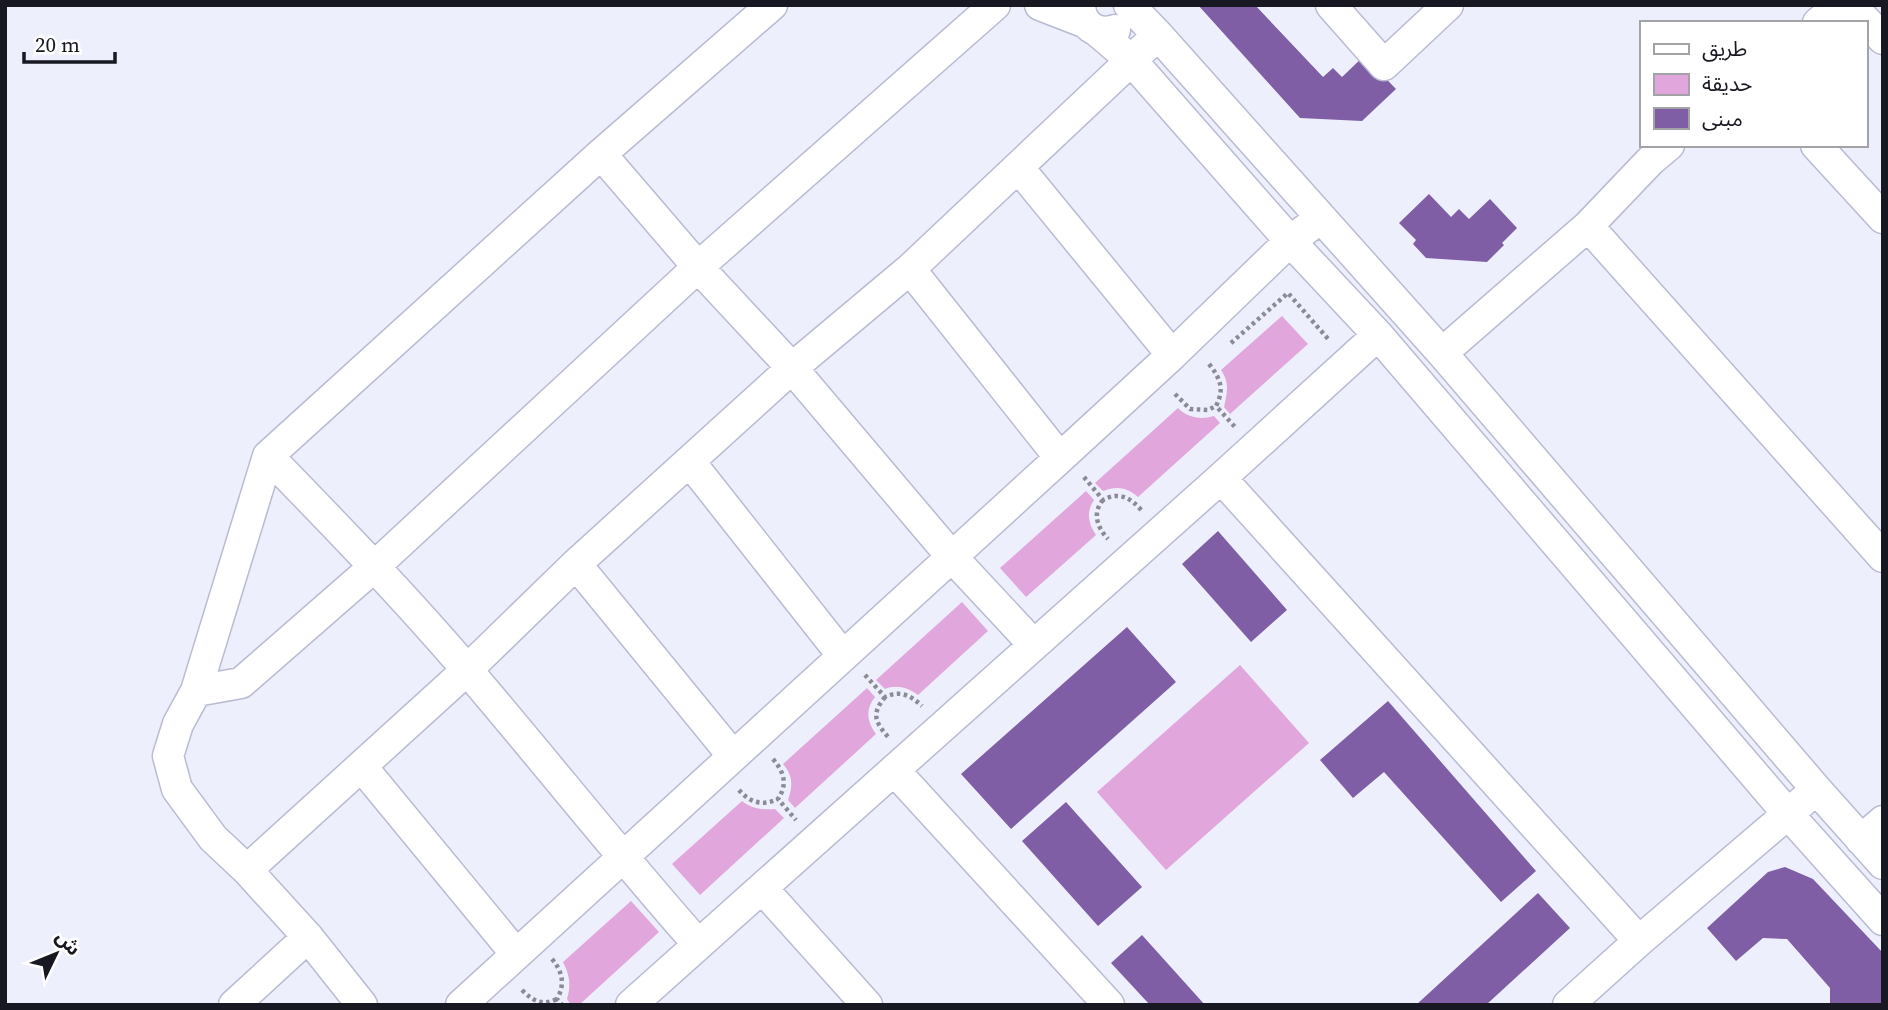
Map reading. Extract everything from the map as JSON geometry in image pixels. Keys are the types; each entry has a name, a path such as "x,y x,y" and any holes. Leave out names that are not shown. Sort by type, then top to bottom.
{"street":[{"path":"362,1005 308,937 247,870 213,838 177,789 168,755 177,724 196,691 268,456 601,154 772,5"},
{"path":"196,691 241,682 375,566 698,267 995,5"},
{"path":"1040,5 1087,19 1106,33 1121,27 1129,13 1129,5"},
{"path":"1129,5 1442,353 1817,790 1872,831 1883,864"},
{"path":"1331,5 1384,65 1448,5"},
{"path":"1820,21 1839,5"},
{"path":"1852,5 1883,38"},
{"path":"1087,19 1131,60 1290,241 1378,335 1788,814 1883,920"},
{"path":"247,870 467,670 576,564 792,368 910,268 1158,35"},
{"path":"1442,353 1588,226 1667,147"},
{"path":"1818,147 1883,218"},
{"path":"601,154 698,267 792,368 952,557 1034,645"},
{"path":"1018,167 1172,355"},
{"path":"461,1005 733,756 854,665 952,557 1172,355 1290,241 1321,218"},
{"path":"1588,226 1883,557"},
{"path":"910,268 1060,458"},
{"path":"633,1004 1378,335"},
{"path":"268,456 375,566 467,670 622,858 698,944"},
{"path":"690,461 854,665"},
{"path":"1221,478 1639,941"},
{"path":"576,564 733,756"},
{"path":"362,767 516,954"},
{"path":"894,770 1109,1005"},
{"path":"1567,1005 1817,790"},
{"path":"762,888 867,1005"},
{"path":"234,1005 308,937"}],"path":[{"path":"1175,394 1190,409 1208,410 1216,406 1221,388 1216,373 1209,364"},
{"path":"1216,406 1235,428"},
{"path":"1083,477 1103,500"},
{"path":"1110,541 1098,525 1098,506 1103,500 1120,495 1131,499 1143,512"},
{"path":"854,665 885,697"},
{"path":"891,740 880,728 876,717 877,707 885,697 893,693 905,694 914,698 925,709"},
{"path":"738,788 751,801 770,803 778,799 783,792 785,781 782,771 772,758"},
{"path":"778,799 799,823"},
{"path":"518,986 538,1003 557,999 562,991 563,981 561,972 550,957"},
{"path":"557,999 562,1005"}],"green space":[{"path":"1282,316 1308,344 1230,414 1224,407 1227,384 1221,370"},
{"path":"1178,408 1195,417 1214,416 1220,423 1138,497 1121,488 1103,491 1095,483"},
{"path":"1086,491 1094,500 1089,518 1096,535 1026,597 1000,568"},
{"path":"962,602 988,631 918,695 902,688 885,689 876,680"},
{"path":"1240,665 1309,743 1166,870 1097,792"},
{"path":"867,688 875,697 868,716 876,734 795,808 788,800 791,781 783,764"},
{"path":"742,801 758,808 775,809 784,818 700,895 672,864"},
{"path":"631,901 659,932 579,1005 571,1005 567,999 569,980 563,962"}],"building":[{"path":"1198,5 1255,5 1323,77 1333,68 1342,77 1364,56 1396,89 1362,121 1300,118"},
{"path":"1429,194 1451,217 1459,209 1469,219 1490,199 1517,228 1487,262 1426,258 1413,244 1416,240 1399,223"},
{"path":"1218,531 1287,610 1251,642 1182,564"},
{"path":"1127,627 1176,682 1011,829 961,774"},
{"path":"1388,701 1536,871 1501,902 1384,772 1353,798 1320,760"},
{"path":"1066,802 1142,887 1098,926 1022,841"},
{"path":"1785,867 1813,879 1883,953 1883,1005 1830,1005 1830,988 1787,939 1763,938 1736,961 1707,928 1768,872"},
{"path":"1538,893 1570,928 1486,1005 1416,1005"},
{"path":"1142,935 1205,1005 1150,1005 1111,963"}]}
